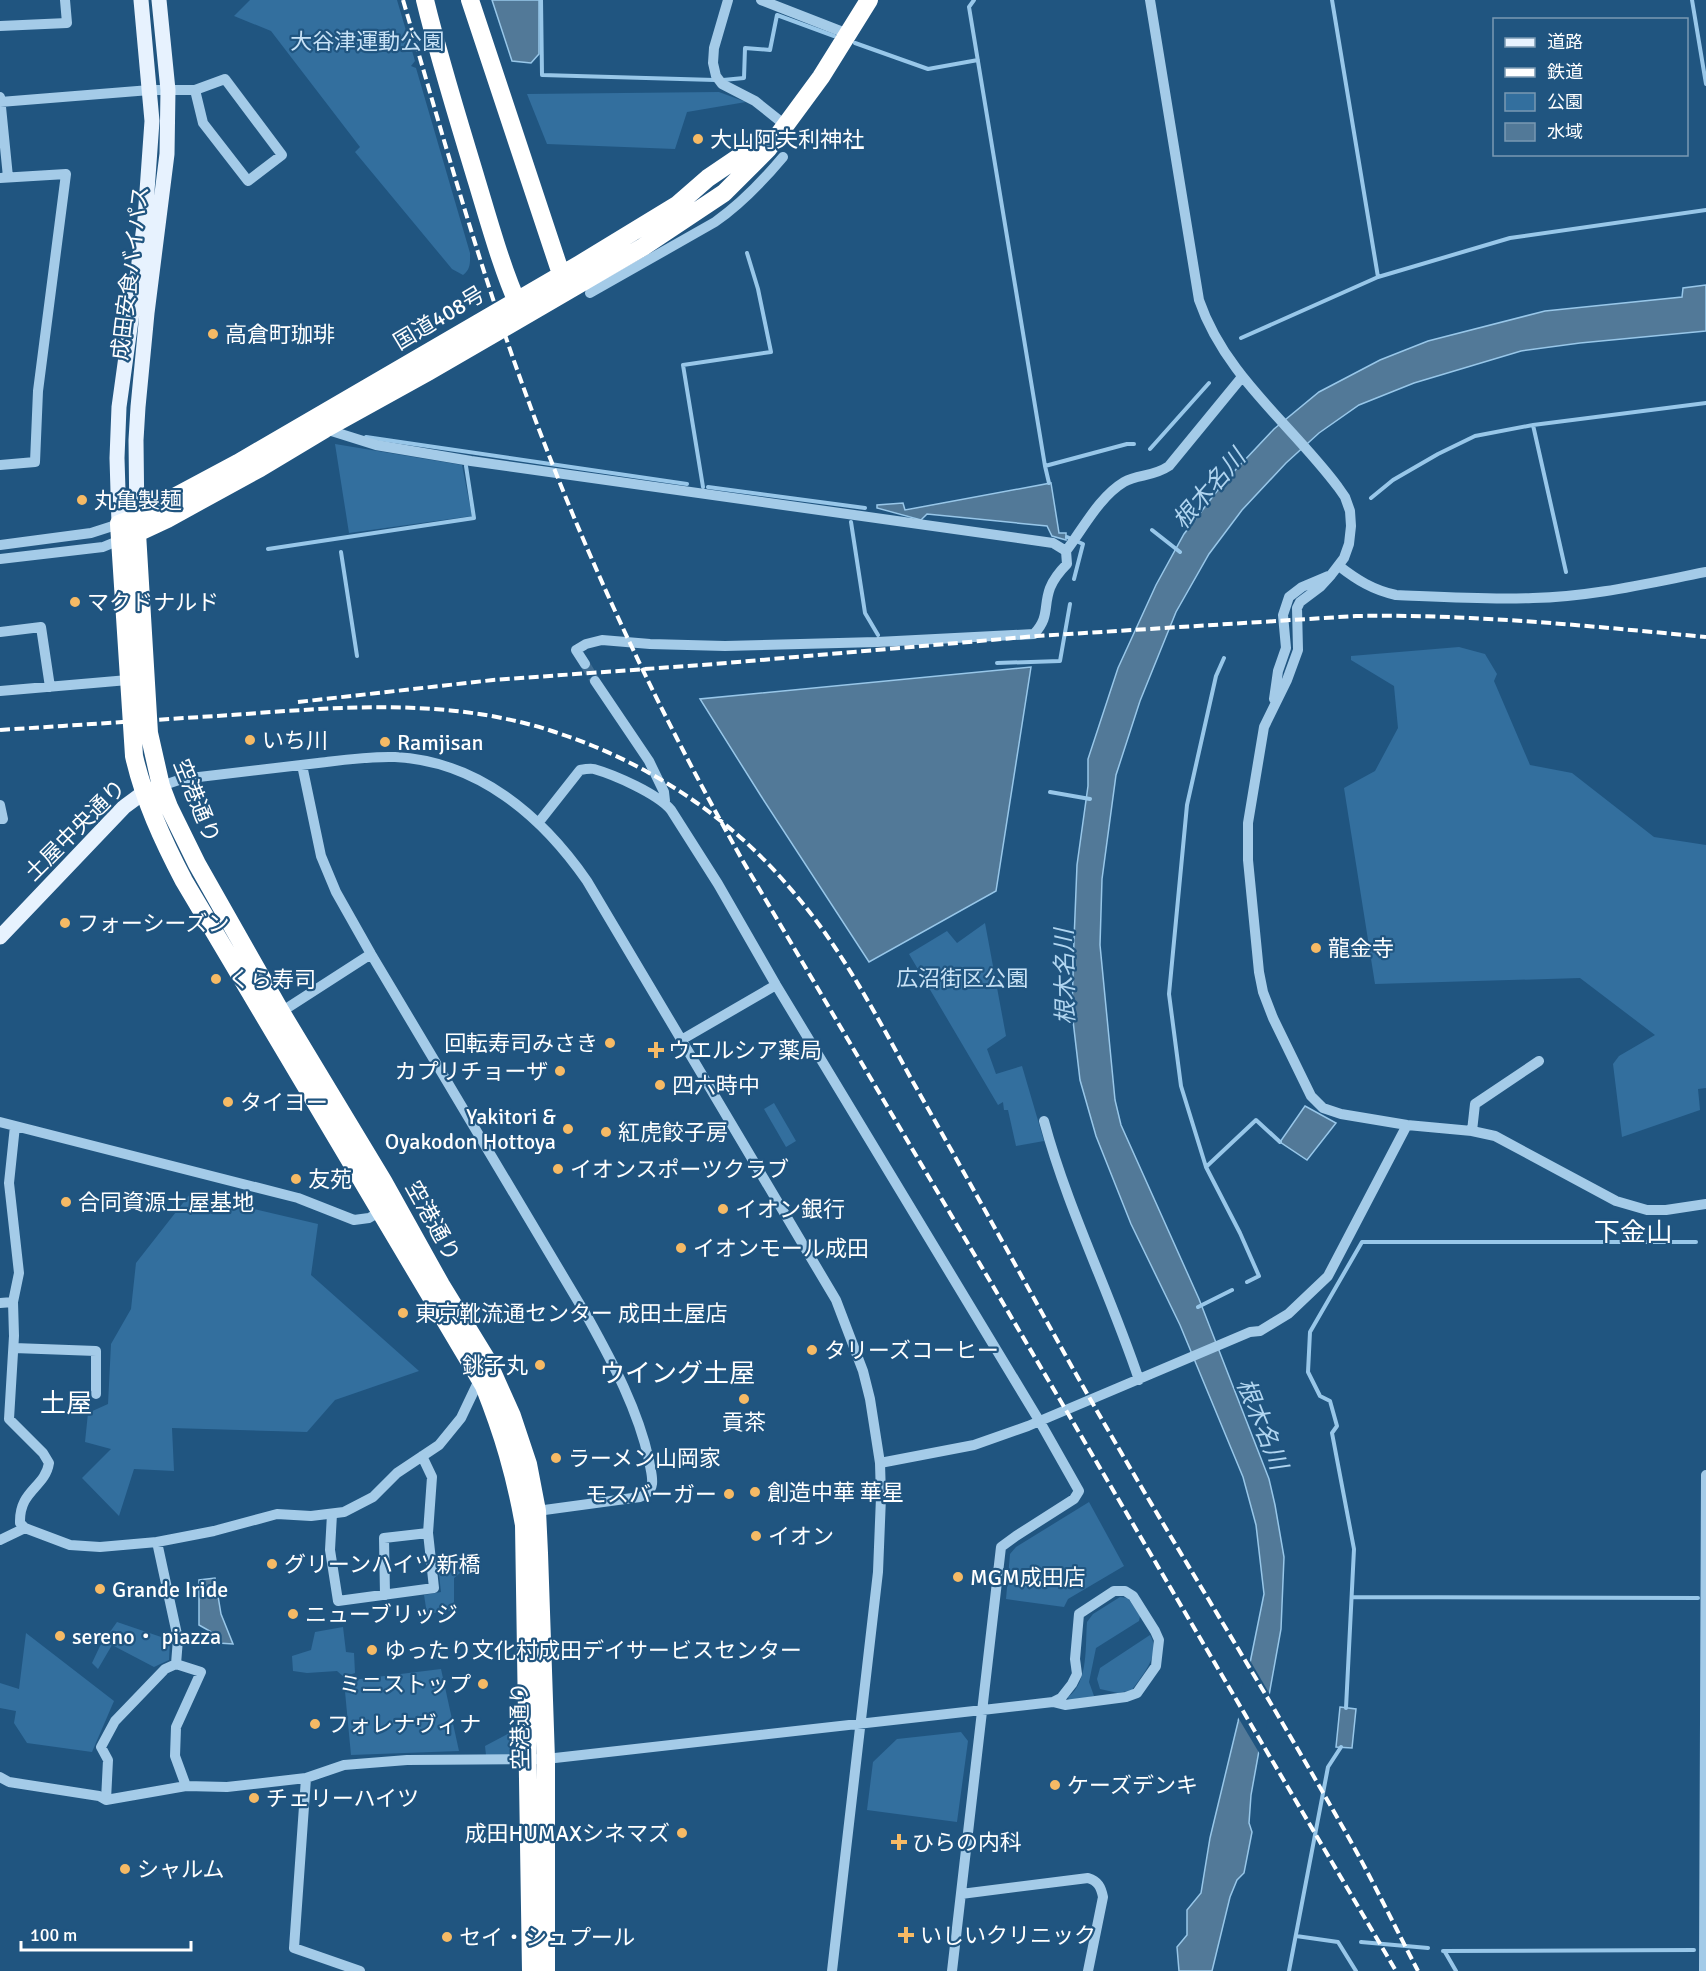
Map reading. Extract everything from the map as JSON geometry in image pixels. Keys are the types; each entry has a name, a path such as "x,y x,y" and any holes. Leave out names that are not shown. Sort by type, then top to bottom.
{"highway":[{"path":"426,0 434,37 470,158 520,308"},
{"path":"470,0 564,282"},
{"name":"国道408号","path":"119,532 137,525 167,519 260,468 564,282 677,205 708,178 785,125 821,77 869,0"},
{"name":"国道408号","path":"137,525 238,463 520,308"},
{"name":"空港通り","path":"137,525 149,733 161,786 197,864 281,1012 396,1203 441,1285 485,1373 514,1472 524,1525 546,1971"},
{"name":"空港通り","path":"119,532 134,756 143,793 155,822 184,880 282,1042 379,1212 485,1373 502,1392 528,1464 537,1511 537,1759 531,1971"}],"main road":[{"name":"成田安食バイパス","path":"119,532 117,458 119,407 145,219 152,122 141,0"},
{"name":"成田安食バイパス","path":"137,525 138,407 166,154 168,90 159,0"},
{"name":"土屋中央通り","path":"0,937 124,807 143,793 161,786"}],"street":[{"path":"0,26 67,23 65,0"},
{"path":"728,0 714,48 713,63 719,80 755,102 785,125"},
{"path":"761,0 779,3 848,34"},
{"path":"1150,0 1199,300 1215,339 1242,377 1328,474 1345,497 1350,518 1349,544 1339,566 1320,587 1300,602 1297,608 1299,642 1296,657 1264,727 1248,823 1248,860 1263,992 1286,1047 1317,1104 1330,1111 1407,1125 1472,1131 1495,1136 1616,1201 1647,1210 1706,1206"},
{"path":"0,102 150,90 195,90 225,79 282,155 248,181 203,123 195,90"},
{"path":"0,96 4,178 66,174 38,391 35,462 0,465"},
{"path":"590,293 733,210 759,186 783,157"},
{"path":"585,664 576,650 586,644 602,640 650,645 725,646 877,642 1034,634 1043,623 1050,587 1054,578 1067,564 1072,543 1102,502 1125,482 1160,472 1169,466 1242,377"},
{"path":"325,429 376,445 471,461 1053,543 1072,543"},
{"path":"0,545 91,533 119,532"},
{"path":"0,559 104,547 119,532"},
{"path":"1339,566 1356,580 1396,595 1474,598 1536,598 1593,592 1706,572"},
{"path":"0,632 41,627 50,687"},
{"path":"0,691 128,680"},
{"path":"595,681 649,761 664,792 665,801"},
{"path":"161,786 182,779 356,759 394,757 416,759 456,769 484,782 517,803 539,822 569,855 587,881 836,1300 863,1371 870,1399 880,1463 881,1497 878,1572 832,1971"},
{"path":"302,765 314,828 328,876 371,954 606,1351 627,1394 647,1453 652,1483 647,1494 640,1497 537,1511"},
{"path":"539,822 580,770 592,768 665,801 718,884 1079,1491 1074,1499 1002,1547 952,1971"},
{"path":"0,805 3,819 0,819"},
{"path":"281,1012 371,954"},
{"path":"682,1039 776,985"},
{"path":"1472,1131 1475,1104 1539,1061"},
{"path":"1044,1121 1056,1164 1139,1380"},
{"path":"0,1122 298,1198 354,1220 369,1218 396,1203"},
{"path":"880,1463 974,1445 1040,1422 1250,1332 1260,1331 1288,1314 1328,1276 1407,1125"},
{"path":"15,1126 4,1186 19,1273 13,1302 14,1348 5,1421 43,1453 49,1463 45,1473 21,1506 20,1523 25,1528 70,1545 100,1547 157,1542 214,1531 277,1514 311,1516 344,1512 373,1497 398,1473 439,1445 461,1418 485,1373"},
{"path":"0,1303 13,1302"},
{"path":"14,1348 96,1351 96,1394"},
{"path":"332,1514 330,1550 338,1601 434,1588 428,1533 432,1477 422,1456"},
{"path":"1704,1971 1706,1475"},
{"path":"0,1540 25,1528"},
{"path":"385,1594 384,1538 428,1533"},
{"path":"157,1542 178,1639 176,1664"},
{"path":"0,1777 9,1782 99,1796 106,1800 186,1786 227,1787 306,1778 344,1765 407,1760 537,1759 1053,1702 1061,1698 1077,1674 1075,1659 1078,1614 1114,1591 1125,1591 1133,1596 1159,1640 1156,1666 1137,1693 1126,1697 1065,1705 1053,1702"},
{"path":"106,1800 108,1760 101,1747 115,1721 165,1669 176,1664 201,1672 176,1727 175,1756 186,1786"},
{"path":"306,1778 294,1948 360,1971"},
{"path":"961,1894 1088,1878 1095,1880 1101,1888 1103,1897 1088,1971"}],"green space":[{"name":"大谷津運動公園","path":"250,0 397,0 415,61 411,66 416,68 470,253 469,268 466,273 463,275 452,269 355,152 360,147 271,31 234,16"},
{"path":"719,92 746,102 687,112 675,149 547,144 527,94"},
{"path":"335,444 462,465 472,516 349,533"},
{"path":"1459,647 1485,654 1497,674 1494,681 1530,765 1572,773 1654,837 1706,845 1706,1088 1698,1089 1700,1110 1622,1137 1613,1064 1619,1056 1655,1035 1580,978 1375,984 1344,788 1375,771 1398,728 1394,686 1351,660 1351,656"},
{"name":"広沼街区公園","path":"985,923 1006,1036 987,1049 996,1074 1022,1066 1044,1141 1016,1146 1008,1110 1004,1110 1003,1102 998,1105 909,954 947,931 957,943"},
{"path":"774,1103 796,1141 786,1147 764,1109"},
{"path":"190,1194 318,1224 311,1275 419,1371 335,1400 307,1432 172,1428 174,1471 134,1469 119,1516 82,1478 111,1449 85,1442 88,1413 108,1404 111,1344 131,1309 136,1263"},
{"path":"1089,1502 1124,1566 1068,1599 1064,1607 1006,1599 1010,1554 1016,1547"},
{"path":"459,1562 460,1573 454,1578 454,1610 427,1614 424,1595 441,1592 438,1566"},
{"path":"1120,1597 1128,1598 1140,1616 1139,1621 1096,1648 1089,1682 1094,1696 1069,1701 1068,1697 1080,1682 1083,1673 1087,1622 1093,1614"},
{"path":"117,1622 170,1640 169,1660 154,1667 112,1645 98,1669 92,1663 100,1646"},
{"path":"343,1627 346,1652 354,1653 355,1673 344,1677 337,1671 307,1673 293,1671 292,1656 311,1650 315,1632"},
{"path":"26,1633 114,1701 92,1752 27,1743 14,1723 16,1711 0,1708 0,1683 19,1689"},
{"path":"1150,1635 1154,1650 1152,1657 1132,1690 1118,1693 1100,1689 1097,1679 1100,1668"},
{"path":"441,1669 459,1751 351,1755 344,1681"},
{"path":"515,1730 516,1755 486,1755 485,1746"},
{"path":"961,1732 968,1741 957,1822 867,1810 873,1762 897,1739"}],"water":[{"path":"492,0 539,0 539,54 531,63 512,61"},
{"path":"1706,285 1706,331 1521,351 1414,383 1359,405 1319,433 1286,463 1242,510 1209,554 1176,612 1140,701 1116,775 1102,879 1100,945 1115,1100 1121,1125 1199,1299 1269,1479 1284,1557 1281,1629 1251,1795 1249,1823 1252,1832 1244,1873 1237,1880 1230,1897 1212,1971 1179,1971 1177,1947 1187,1935 1187,1910 1201,1893 1210,1838 1238,1722 1264,1594 1256,1525 1243,1477 1180,1325 1131,1224 1096,1136 1080,1080 1072,1012 1077,865 1088,786 1088,759 1118,668 1156,585 1184,534 1224,482 1274,429 1319,392 1380,360 1428,341 1545,311 1682,297 1683,288"},
{"path":"1051,483 1059,533 1066,533 1066,540 1052,536 1047,526 927,514 921,520 877,508 877,505 903,503 905,510"},
{"path":"1031,667 996,891 869,962 700,699"},
{"path":"1305,1106 1336,1123 1307,1160 1280,1142"},
{"path":"215,1578 221,1614 233,1644 218,1643 215,1634 199,1625 199,1580"},
{"path":"1340,1707 1356,1709 1352,1748 1336,1747"}],"pier":[{"path":"1248,1657 1272,1698 1261,1756 1236,1714"}],"waterway":[{"path":"541,0 542,75 715,80"},
{"path":"974,0 969,7 1049,483"},
{"path":"1332,0 1378,277"},
{"path":"1692,0 1706,84"},
{"path":"723,80 744,78 745,48 770,50 777,15 834,36"},
{"path":"855,43 928,69 978,60"},
{"path":"1241,338 1378,277 1510,238 1706,210"},
{"path":"703,487 683,365 771,352 758,289 747,253"},
{"path":"1150,449 1209,383"},
{"path":"1371,498 1393,480 1475,436 1533,425 1706,403"},
{"path":"1533,425 1566,572"},
{"path":"366,437 687,484"},
{"path":"1045,466 1134,444"},
{"path":"268,549 474,518 466,466"},
{"path":"708,487 865,508"},
{"path":"851,522 865,613 878,635"},
{"path":"1152,530 1180,552"},
{"path":"1067,537 1083,544 1074,579"},
{"path":"341,552 357,656"},
{"path":"997,663 1060,661 1070,604"},
{"path":"1206,1167 1181,1086 1169,994 1187,805 1216,676 1224,658"},
{"path":"1050,792 1090,799"},
{"path":"1247,1282 1259,1276 1206,1167 1256,1120 1280,1142"},
{"path":"1346,1708 1354,1549 1332,1433 1337,1426 1330,1401 1320,1396 1308,1372 1310,1332 1362,1242 1696,1242"},
{"path":"1198,1307 1232,1290"},
{"path":"1352,1597 1698,1598"},
{"path":"1289,1971 1328,1767 1341,1747"},
{"path":"1296,1936 1338,1942 1356,1971"},
{"path":"1361,1942 1428,1948"},
{"path":"1443,1951 1694,1950"},
{"path":"1445,1952 1456,1971"}],"tunnel":[{"path":"585,664 595,681"}],"railway":[{"path":"403,0 458,189 542,438 593,563 680,745 744,863 1396,1971"},
{"path":"298,702 493,680 715,664 1037,636 1356,616 1487,619 1706,637"},
{"path":"0,730 313,709 394,707 475,713 555,732 621,758 683,793 739,836 765,861 807,909 856,981 1102,1419 1350,1840 1418,1971"}],"place":[{"name":"大山阿夫利神社","path":"698,139"},
{"name":"高倉町珈琲","path":"213,334"},
{"name":"丸亀製麺","path":"82,500"},
{"name":"マクドナルド","path":"75,602"},
{"name":"いち川","path":"250,740"},
{"name":"Ramjisan","path":"385,742"},
{"name":"フォーシーズン","path":"65,923"},
{"name":"龍金寺","path":"1316,948"},
{"name":"くら寿司","path":"216,979"},
{"name":"回転寿司みさき","path":"610,1043"},
{"name":"ウエルシア薬局","path":"656,1050"},
{"name":"カプリチョーザ","path":"560,1071"},
{"name":"四六時中","path":"660,1085"},
{"name":"タイヨー","path":"228,1102"},
{"name":"Yakitori & Oyakodon Hottoya","path":"568,1129"},
{"name":"紅虎餃子房","path":"606,1132"},
{"name":"イオンスポーツクラブ","path":"558,1169"},
{"name":"友苑","path":"296,1179"},
{"name":"合同資源土屋基地","path":"66,1202"},
{"name":"イオン銀行","path":"723,1209"},
{"name":"イオンモール成田","path":"681,1248"},
{"name":"東京靴流通センター 成田土屋店","path":"403,1313"},
{"name":"タリーズコーヒー","path":"812,1350"},
{"name":"銚子丸","path":"540,1365"},
{"name":"貢茶","path":"744,1399"},
{"name":"ラーメン山岡家","path":"556,1458"},
{"name":"創造中華 華星","path":"755,1492"},
{"name":"モスバーガー","path":"729,1494"},
{"name":"イオン","path":"756,1536"},
{"name":"グリーンハイツ新橋","path":"272,1564"},
{"name":"MGM成田店","path":"958,1577"},
{"name":"Grande Iride","path":"100,1589"},
{"name":"ニューブリッジ","path":"293,1614"},
{"name":"sereno・ piazza","path":"60,1636"},
{"name":"ゆったり文化村成田デイサービスセンター","path":"372,1650"},
{"name":"ミニストップ","path":"483,1684"},
{"name":"フォレナヴィナ","path":"315,1724"},
{"name":"ケーズデンキ","path":"1055,1785"},
{"name":"チェリーハイツ","path":"254,1798"},
{"name":"成田HUMAXシネマズ","path":"682,1833"},
{"name":"ひらの内科","path":"899,1842"},
{"name":"シャルム","path":"125,1869"},
{"name":"いしいクリニック","path":"906,1935"},
{"name":"セイ・シュプール","path":"447,1937"}],"district":[{"name":"下金山","path":"1633,1233"},
{"name":"ウイング土屋","path":"677,1374"},
{"name":"土屋","path":"66,1404"}],"water label":[{"name":"根木名川","path":"1209,489"},
{"name":"根木名川","path":"1065,977"},
{"name":"根木名川","path":"1262,1424"}]}
